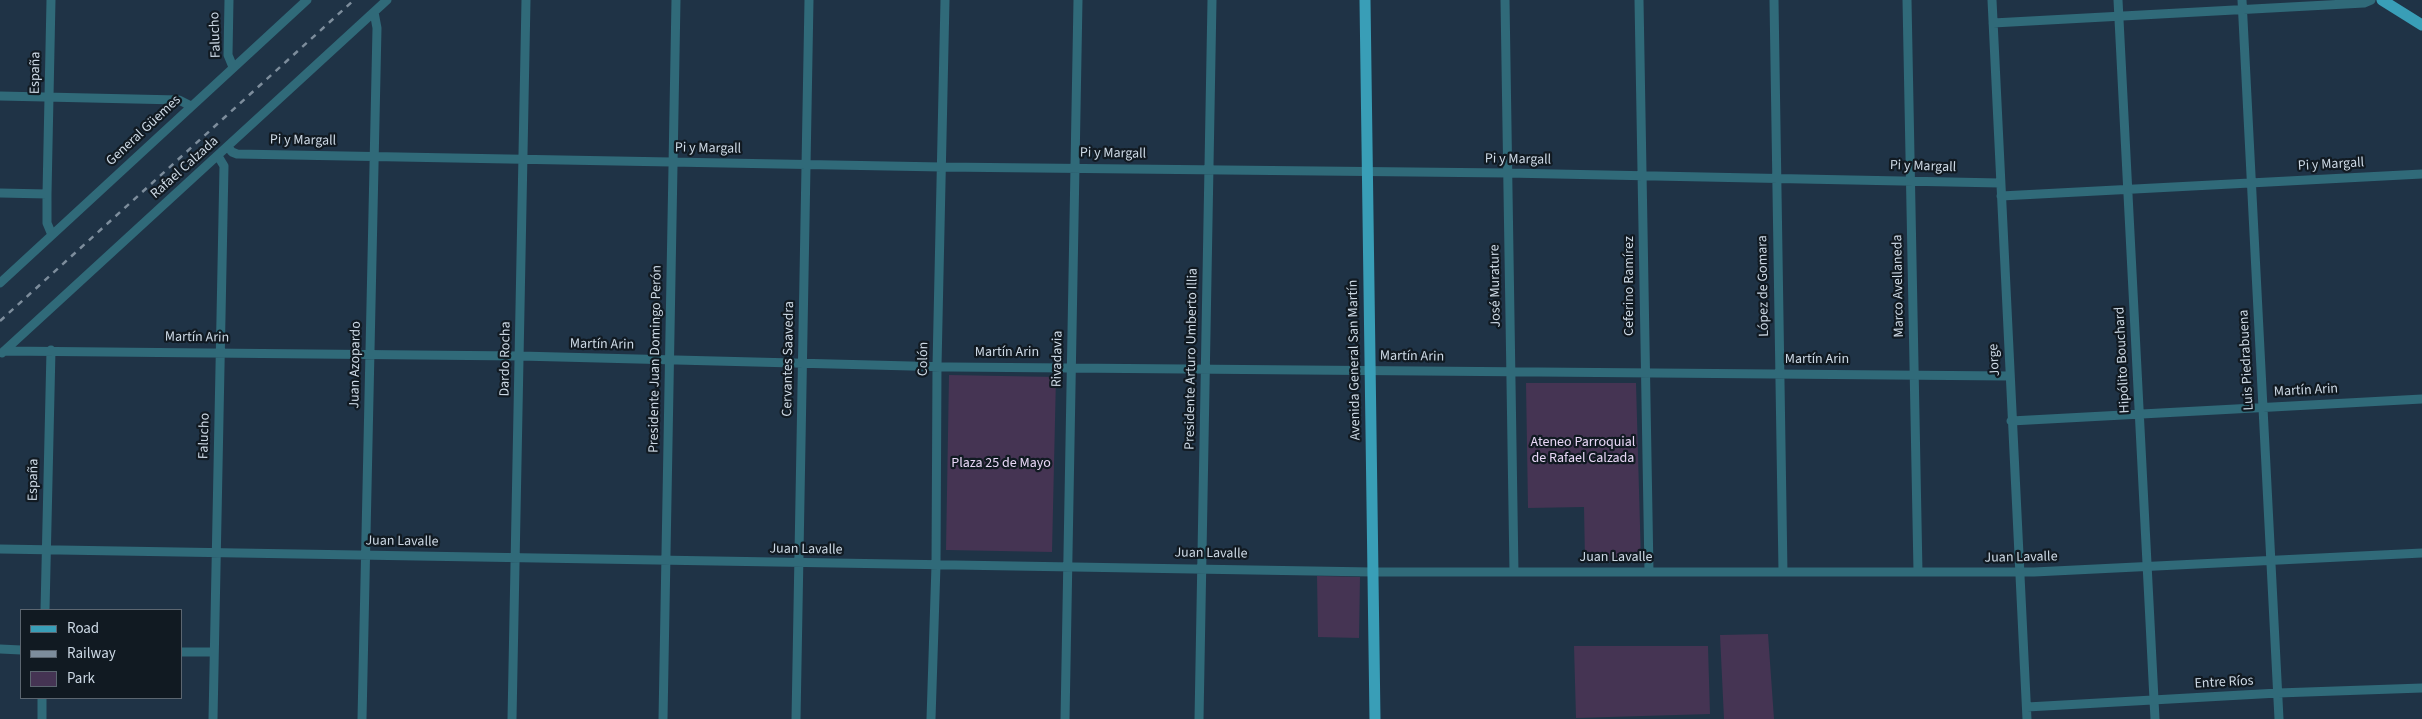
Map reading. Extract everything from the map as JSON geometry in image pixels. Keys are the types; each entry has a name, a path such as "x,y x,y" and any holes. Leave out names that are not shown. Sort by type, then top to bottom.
{"main road":[{"name":"Avenida General San Martín","path":"1365,0 1375,719"},
{"path":"2382,0 2422,25"}],"street":[{"name":"España","path":"51,0 47,223 52,235"},
{"name":"Falucho","path":"229,0 228,55 233,67"},
{"name":"General Güemes","path":"0,283 307,0"},
{"name":"Rafael Calzada","path":"2,353 387,0"},
{"name":"Dardo Rocha","path":"512,719 526,0"},
{"name":"Presidente Juan Domingo Perón","path":"663,719 676,0"},
{"name":"Cervantes Saavedra","path":"796,719 809,0"},
{"name":"Colón","path":"931,719 936,565 937,366 945,0"},
{"name":"Rivadavia","path":"1065,719 1078,0"},
{"name":"Presidente Arturo Umberto Illia","path":"1199,719 1212,0"},
{"name":"José Murature","path":"1504,0 1514,572"},
{"name":"Ceferino Ramírez","path":"1639,0 1649,571"},
{"name":"López de Gomara","path":"1774,0 1783,572"},
{"name":"Marco Avellaneda","path":"1907,0 1918,572"},
{"name":"Jorge","path":"1992,0 2018,572 2027,719"},
{"name":"Hipólito Bouchard","path":"2118,0 2155,719"},
{"path":"1993,23 2119,16 2242,5 2364,3 2371,0"},
{"name":"Luis Piedrabuena","path":"2242,5 2279,719"},
{"name":"Juan Azopardo","path":"362,719 377,28 374,12"},
{"path":"0,96 179,100 192,106"},
{"name":"Pi y Margall","path":"228,147 237,154 522,160 1507,173 2000,183"},
{"name":"Falucho","path":"213,719 224,166 218,156"},
{"name":"Pi y Margall","path":"2001,196 2422,174"},
{"path":"0,193 47,194"},
{"name":"España","path":"45,609 51,350"},
{"name":"Martín Arin","path":"2,353 51,350 371,356 520,356 937,366 2009,376"},
{"name":"Martín Arin","path":"2011,421 2263,406 2422,399"},
{"name":"Juan Lavalle","path":"0,549 667,562 1201,568 1372,572 2018,572 2422,553"},
{"path":"0,649 20,650"},
{"path":"182,652 214,652"},
{"name":"Entre Ríos","path":"2027,707 2278,693 2422,688"},
{"path":"42,699 42,719"}],"green space":[{"name":"Plaza 25 de Mayo","path":"949,375 1056,377 1052,552 946,550"},
{"name":"Ateneo Parroquial de Rafael Calzada","path":"1526,383 1636,383 1641,561 1585,561 1584,507 1528,508"},
{"path":"1317,576 1360,577 1359,638 1318,637"},
{"path":"1768,634 1774,719 1724,719 1720,635"},
{"path":"1574,646 1708,646 1710,714 1576,718"}],"railway":[{"path":"0,321 354,0"}]}
